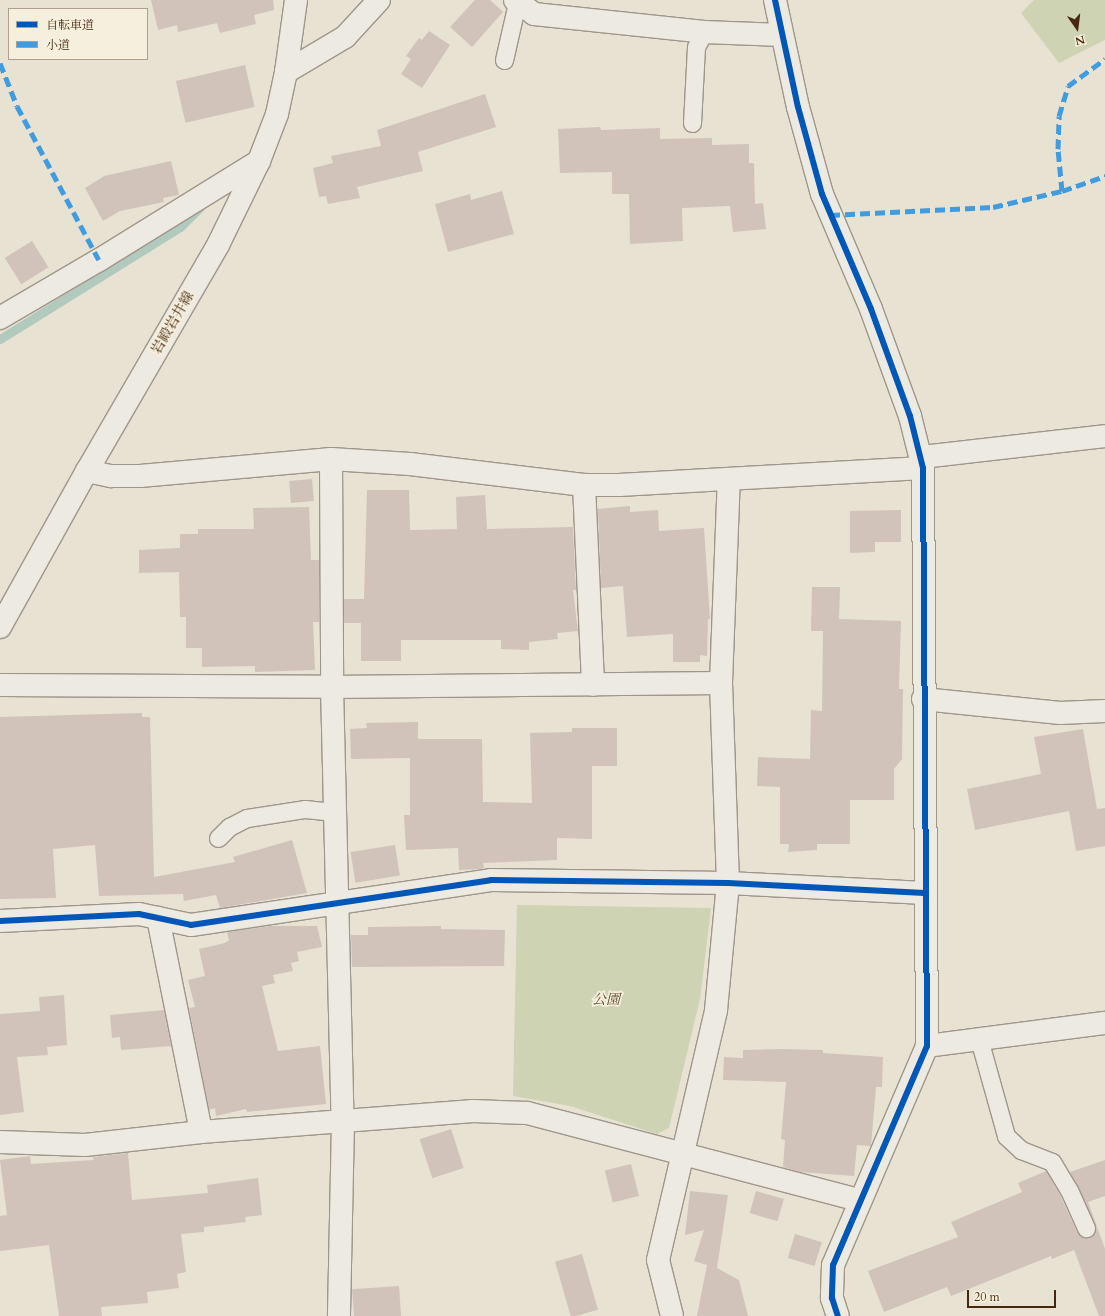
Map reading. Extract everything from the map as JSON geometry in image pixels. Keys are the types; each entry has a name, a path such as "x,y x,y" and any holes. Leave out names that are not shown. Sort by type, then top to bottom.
{"street":[{"name":"岩殿岩井線","path":"0,627 87,471 218,245 259,161 276,114 286,72 296,0"},
{"path":"286,72 345,37 379,0"},
{"path":"775,0 782,35 822,194 873,316 910,416 922,462 927,1046 859,1200 833,1265 832,1298 838,1316"},
{"path":"516,1 534,14 704,32 782,35"},
{"path":"2,313 99,260 259,161"},
{"path":"87,471 111,476 140,476 331,459 410,464 584,485 729,479 922,462 1105,436"},
{"path":"331,459 332,687 343,1122 339,1316"},
{"path":"672,1316 658,1260 716,1010 728,883 721,683 729,479"},
{"path":"584,485 593,685"},
{"path":"0,685 332,687 721,683"},
{"path":"923,699 1060,713 1105,711"},
{"path":"0,921 139,914 191,925 490,880 728,883 925,892"},
{"path":"158,918 201,1132"},
{"path":"927,1046 1105,1022"},
{"path":"0,1142 85,1145 201,1132 473,1111 527,1113 683,1152 859,1200"}],"lane":[{"path":"504,60 516,1"},
{"path":"692,123 696,47 704,32"},
{"path":"218,838 229,827 247,818 305,809 336,812"},
{"path":"979,1039 1006,1136 1021,1150 1052,1162 1069,1190 1086,1228"}],"green space":[{"path":"1034,0 1105,0 1105,40 1059,63 1021,13"},
{"name":"公園","path":"517,905 711,908 700,999 669,1128 657,1134 570,1106 513,1096"}],"building":[{"path":"151,0 273,0 274,10 254,15 256,24 220,33 217,23 178,32 177,25 158,30"},
{"path":"475,0 490,0 503,12 472,47 450,27"},
{"path":"429,31 450,45 422,88 401,74 411,59 406,56 419,38 422,40"},
{"path":"245,65 255,107 185,123 176,81"},
{"path":"485,94 496,127 418,152 423,171 357,187 360,198 328,204 326,196 319,197 313,168 333,163 331,156 381,146 377,130"},
{"path":"600,127 601,130 660,128 660,139 712,138 712,145 749,144 749,163 754,163 755,204 763,203 766,229 733,232 730,206 682,208 683,241 630,244 629,194 612,194 612,172 560,173 558,129"},
{"path":"171,161 179,195 163,198 164,202 120,211 103,221 85,188 104,176"},
{"path":"502,191 514,234 448,252 435,204 470,194 471,200"},
{"path":"32,241 48,267 21,284 5,258"},
{"path":"312,479 314,501 291,503 289,481"},
{"path":"367,490 409,490 410,530 457,529 456,497 485,495 487,529 573,527 576,590 573,590 578,631 557,633 558,639 529,642 529,650 501,649 501,640 401,640 401,661 361,661 361,623 344,623 344,599 364,599"},
{"path":"630,506 630,512 658,510 659,531 704,528 710,619 708,619 707,656 700,655 700,662 673,662 673,634 627,637 623,586 601,588 598,509"},
{"path":"309,507 311,560 319,560 319,622 313,622 315,670 255,672 255,666 202,667 202,648 186,648 186,617 180,617 179,572 139,573 139,550 180,548 180,534 198,534 198,529 254,529 253,508"},
{"path":"901,510 901,542 875,542 875,552 850,553 850,511"},
{"path":"812,587 840,587 839,619 901,621 899,689 903,689 902,759 894,769 894,800 850,800 850,844 817,844 817,850 788,852 789,844 780,844 780,787 757,786 758,757 810,759 811,710 822,711 823,631 811,631"},
{"path":"142,713 142,717 150,717 154,877 235,862 233,857 292,840 307,893 220,908 216,895 184,901 183,894 99,896 95,845 53,849 56,898 0,899 0,717"},
{"path":"418,722 418,739 482,739 483,802 532,803 530,733 572,732 572,728 617,728 617,766 592,766 592,839 557,838 557,860 483,863 484,868 481,869 459,870 458,848 406,850 404,815 410,815 410,758 351,759 350,729 367,728 366,723"},
{"path":"1083,729 1097,809 1105,808 1105,846 1076,851 1069,811 975,830 967,789 1041,774 1034,737"},
{"path":"395,845 400,876 355,883 351,852"},
{"path":"269,926 317,926 322,947 297,952 299,961 291,963 293,971 273,975 275,983 262,986 278,1051 320,1046 326,1104 247,1112 246,1109 216,1116 215,1108 209,1110 189,1008 195,1007 188,980 205,976 199,949 225,943 229,940 227,932"},
{"path":"441,926 441,929 505,930 504,966 352,967 351,935 368,935 368,927"},
{"path":"64,995 67,1045 47,1047 48,1055 17,1057 24,1112 0,1115 0,1014 40,1011 39,997"},
{"path":"164,1010 171,1046 121,1050 120,1037 112,1038 110,1015"},
{"path":"743,1050 823,1050 823,1053 883,1057 882,1087 876,1087 871,1146 857,1145 854,1176 800,1172 783,1167 785,1140 781,1139 786,1082 723,1080 724,1057 743,1058"},
{"path":"451,1129 464,1168 432,1178 420,1139"},
{"path":"128,1153 132,1200 208,1193 207,1185 258,1178 262,1215 245,1217 246,1222 204,1227 204,1232 181,1234 186,1272 177,1274 179,1288 147,1292 148,1303 101,1307 102,1316 59,1316 49,1245 0,1251 0,1216 7,1215 0,1160 30,1156 31,1164 94,1160 93,1157"},
{"path":"1105,1160 1105,1196 1088,1202 1105,1249 1105,1316 1099,1316 1074,1250 1052,1259 1051,1256 951,1296 947,1287 884,1312 868,1271 958,1237 951,1222 1022,1192 1018,1183 1046,1171 1060,1195 1077,1232 1085,1238 1090,1237 1096,1229 1095,1224 1070,1172"},
{"path":"631,1164 639,1196 613,1203 605,1171"},
{"path":"690,1191 728,1195 717,1268 739,1280 748,1316 697,1316 707,1265 694,1261 704,1230 685,1235"},
{"path":"756,1191 784,1199 778,1221 750,1213"},
{"path":"795,1234 822,1242 814,1266 788,1258"},
{"path":"582,1254 598,1310 576,1316 571,1316 555,1262"},
{"path":"399,1286 401,1316 354,1316 352,1289"}],"waterway":[{"path":"0,339 180,227 200,207"}],"marked path":[{"path":"1062,191 1058,149 1059,116 1068,86 1105,59"},
{"path":"0,63 17,106 99,260"},
{"path":"830,215 993,207 1062,191 1105,176"}],"cycle path":[{"path":"775,0 798,107 822,194 871,309 910,416 923,468 927,1046 833,1265 832,1298 838,1316"},
{"path":"0,921 139,914 191,925 491,880 728,883 925,893"}]}
